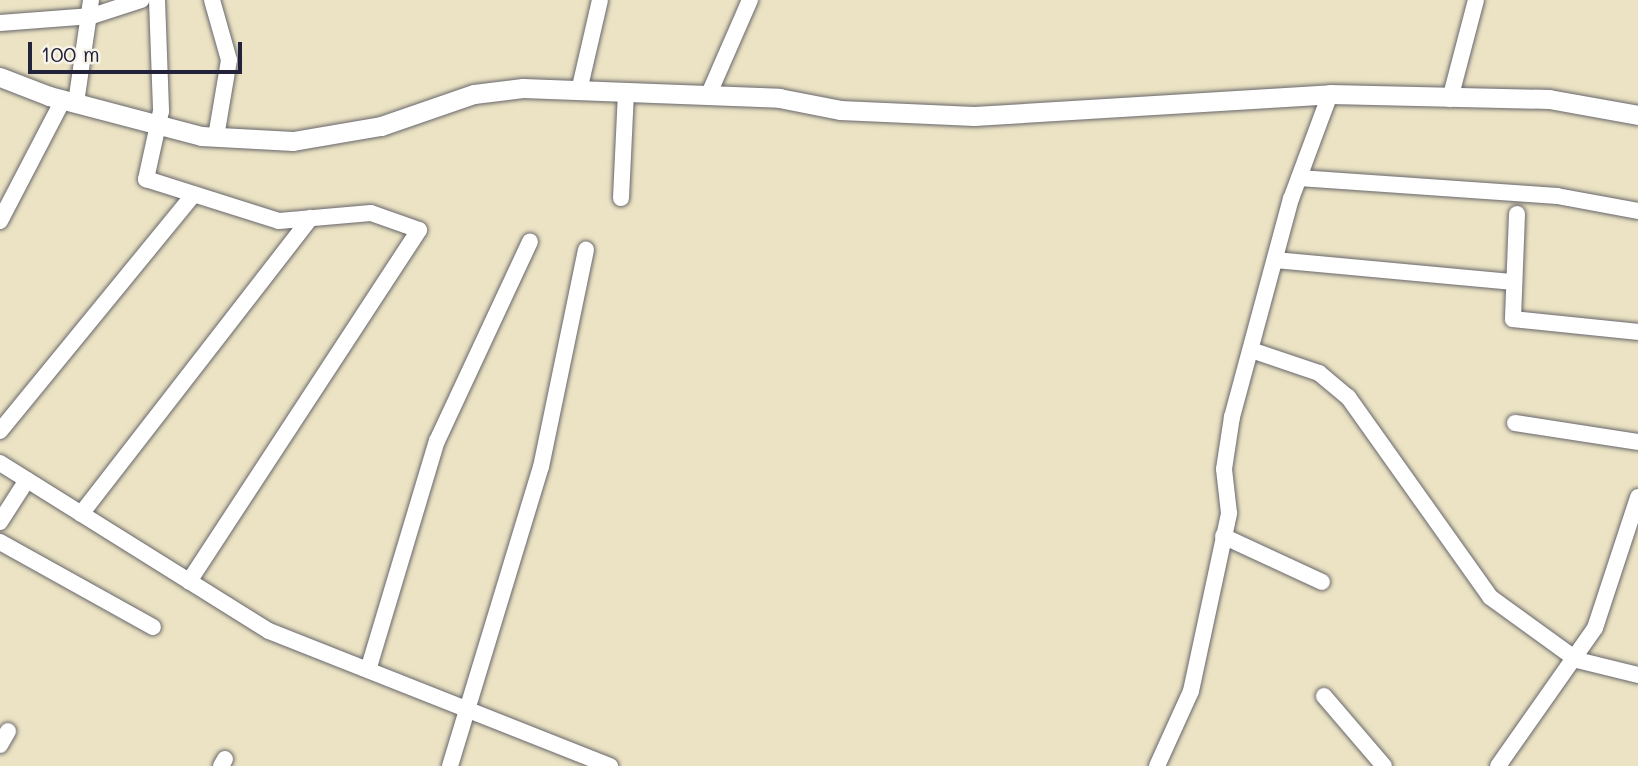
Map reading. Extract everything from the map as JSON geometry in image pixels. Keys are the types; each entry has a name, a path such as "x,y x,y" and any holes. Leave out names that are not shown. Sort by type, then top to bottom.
{"street":[{"path":"0,23 141,0"},
{"path":"157,0 159,125 146,179 279,221 371,213 419,230 189,581"},
{"path":"212,0 229,60 216,137"},
{"path":"579,91 600,0"},
{"path":"708,96 750,0"},
{"path":"1450,99 1476,0"},
{"path":"0,220 69,102 92,8"},
{"path":"0,77 69,102 159,125 216,137 293,141 381,126 474,94 523,88 708,96 974,116 1330,94 1450,99 1549,99 1638,115"},
{"path":"621,198 626,93"},
{"path":"1157,766 1192,691 1223,536 1232,417 1254,351 1298,178 1330,94"},
{"path":"1298,178 1557,195 1638,211"},
{"path":"0,431 194,194"},
{"path":"1517,214 1513,319 1638,332"},
{"path":"81,514 312,218"},
{"path":"369,667 436,441 530,242"},
{"path":"450,766 471,706 541,467 586,250"},
{"path":"1275,260 1514,282"},
{"path":"1254,351 1319,373 1348,397 1490,597 1577,660 1638,675"},
{"path":"1515,424 1638,442"},
{"path":"0,463 269,631 471,706 610,766"},
{"path":"0,522 27,480"},
{"path":"1498,766 1577,660 1595,628 1638,497"},
{"path":"1223,536 1322,582"},
{"path":"0,542 153,627"},
{"path":"1324,695 1384,766"}]}
